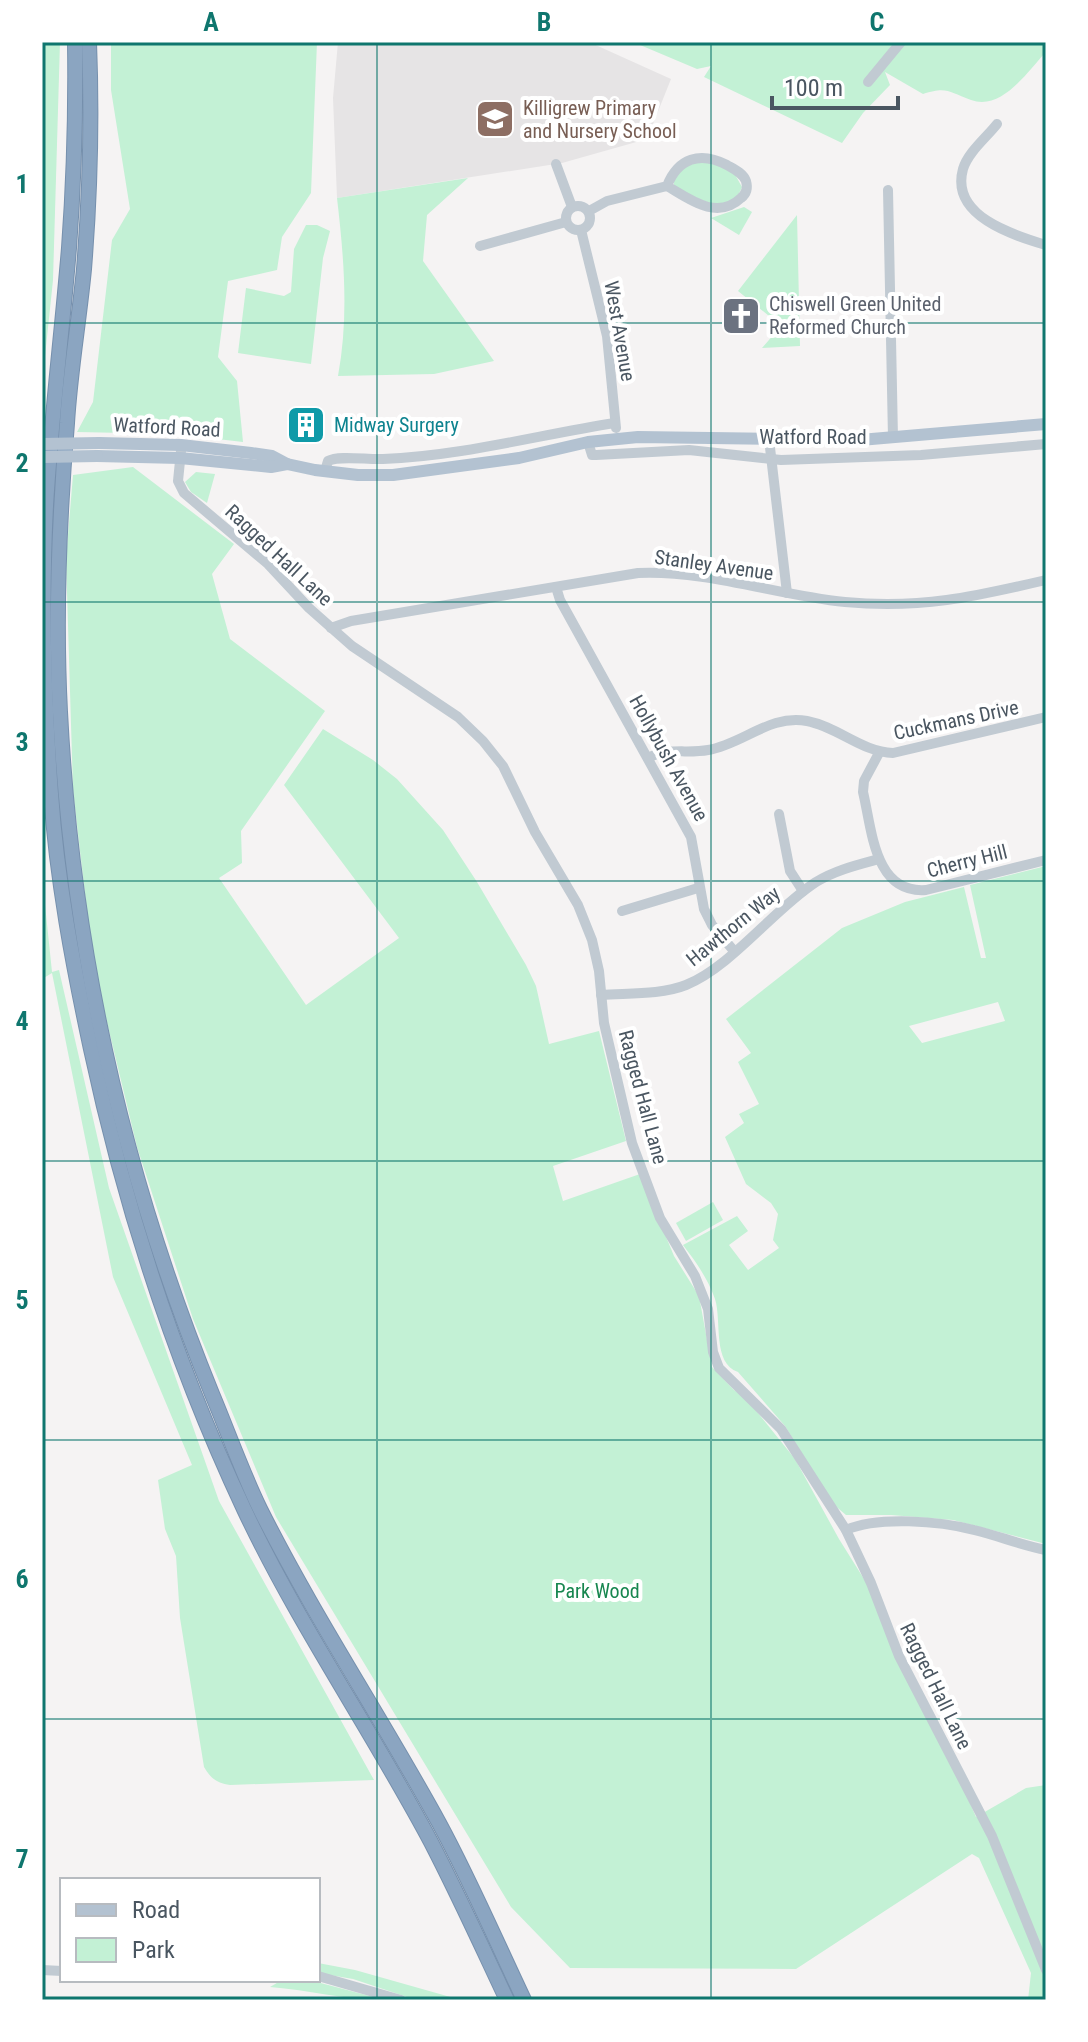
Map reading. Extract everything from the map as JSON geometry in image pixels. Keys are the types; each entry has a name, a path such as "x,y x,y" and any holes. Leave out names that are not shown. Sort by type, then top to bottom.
{"highway":[{"path":"75,42 69,245 46,505 43,648 51,797 60,878 76,981 105,1116 135,1227 169,1329 245,1511 308,1632 431,1843 507,2000"},
{"path":"89,42 88,196 84,272 67,423 58,560 58,649 70,853 88,976 113,1090 166,1275 259,1506 308,1599 441,1827 524,2000"}],"main road":[{"name":"Watford Road","path":"42,444 98,450 181,452 271,467 287,464 358,475 393,475 519,458 588,442 616,439 680,435 769,439 893,438 1046,424"},
{"name":"Watford Road","path":"42,457 98,450"}],"street":[{"path":"868,82 901,42"},
{"path":"997,124 963,170 967,197 973,208 990,223 1046,245"},
{"path":"589,211 607,201 667,186 701,206 713,209 739,200 747,186 735,169 709,157 681,164 667,186"},
{"path":"556,164 572,207"},
{"path":"888,190 893,438"},
{"path":"566,222 567,211 572,207 579,205 589,211"},
{"path":"566,222 581,230 590,222 589,211"},
{"path":"480,246 566,222"},
{"name":"West Avenue","path":"581,230 607,336 616,439"},
{"path":"325,471 328,461 334,458 363,460 442,453 615,423"},
{"path":"769,439 787,593"},
{"name":"Watford Road","path":"588,442 593,455 689,450 781,460 921,455 1046,444"},
{"name":"Ragged Hall Lane","path":"181,452 178,481 184,493 268,564 352,646 442,705 495,754 511,781 535,832 578,905 596,956 604,1023 632,1143 660,1218 695,1276 708,1309 713,1352 719,1368 781,1429 846,1530 871,1583 899,1656 992,1836 1046,1970"},
{"name":"Stanley Avenue","path":"331,628 351,621 638,573 662,572 844,602 929,604 962,600 1046,580"},
{"name":"Hollybush Avenue","path":"556,587 560,600 691,837 704,909 712,925 734,951"},
{"name":"Cuckmans Drive","path":"648,758 666,751 696,752 722,747 767,726 793,719 832,728 879,753 903,752 1046,717"},
{"name":"Cherry Hill","path":"879,753 862,786 879,859 892,881 913,891 926,890 1046,860"},
{"path":"779,814 790,871 803,891"},
{"name":"Hawthorn Way","path":"601,995 678,988 700,978 803,891 831,874 879,859"},
{"path":"622,911 698,888"},
{"path":"846,1530 877,1522 916,1523 971,1529 1046,1550"},
{"path":"320,1977 401,2000"}],"shaded area":[{"name":"Killigrew Primary and Nursery School","path":"338,42 589,42 671,79 647,139 562,163 337,198 333,98"}],"green space":[{"path":"42,42 60,42 53,280 42,385"},
{"path":"111,42 317,42 311,193 282,237 277,270 228,281 218,357 237,381 243,442 174,434 77,432 93,402 112,240 130,209 111,90"},
{"path":"633,42 1046,42 1046,52 1013,88 993,100 982,102 943,90 923,94 885,72 890,85 863,113 842,143 704,77 711,66 697,69"},
{"path":"708,161 733,171 742,187 729,202 711,203 674,186 674,177 689,164"},
{"path":"468,178 427,215 423,261 494,361 434,374 338,376 344,287 337,198"},
{"path":"744,207 752,212 739,235 711,218"},
{"path":"797,215 800,346 762,348 775,333 774,320 738,291"},
{"path":"306,225 317,225 330,231 323,258 311,364 238,353 246,288 284,296 291,292 294,249"},
{"name":"Park Wood","path":"133,467 234,544 212,574 230,639 325,711 241,831 242,863 219,878 306,1005 399,938 284,785 323,729 397,779 443,830 526,965 536,986 549,1044 599,1031 626,1141 553,1166 563,1201 640,1174 674,1256 699,1296 712,1367 745,1397 795,1459 869,1587 922,1694 976,1817 1026,1788 1046,1785 1046,2000 1028,2000 1031,1973 979,1858 972,1854 796,1969 570,1968 511,1907 276,1517 193,1319 137,1147 93,964 73,790 66,559 73,475"},
{"path":"196,472 215,474 207,503 191,492 185,482"},
{"path":"1046,866 1046,1544 953,1520 846,1515 833,1504 785,1426 724,1360 715,1299 683,1245 737,1216 748,1231 729,1245 748,1270 779,1248 773,1240 778,1214 771,1203 746,1184 725,1137 744,1123 739,1114 759,1104 738,1062 751,1053 726,1019 842,928 905,902 964,887 981,958 986,958 970,885","holes":["998,1002 1005,1021 922,1043 909,1026"]},
{"path":"42,876 52,972 59,970 109,1188 219,1501 374,1780 230,1785 215,1780 204,1767 180,1618 176,1556 165,1529 158,1480 192,1465 113,1277 52,973 42,979"},
{"path":"713,1202 723,1220 686,1241 676,1223"},
{"path":"320,1963 461,2000 416,2000 353,1979 320,1973"},
{"path":"279,1982 317,1982 385,2000 356,1998 270,1987"}],"place":[{"name":"Killigrew Primary and Nursery School","path":"495,119"},
{"name":"Chiswell Green United Reformed Church","path":"741,316"},
{"name":"Midway Surgery","path":"306,425"}]}
